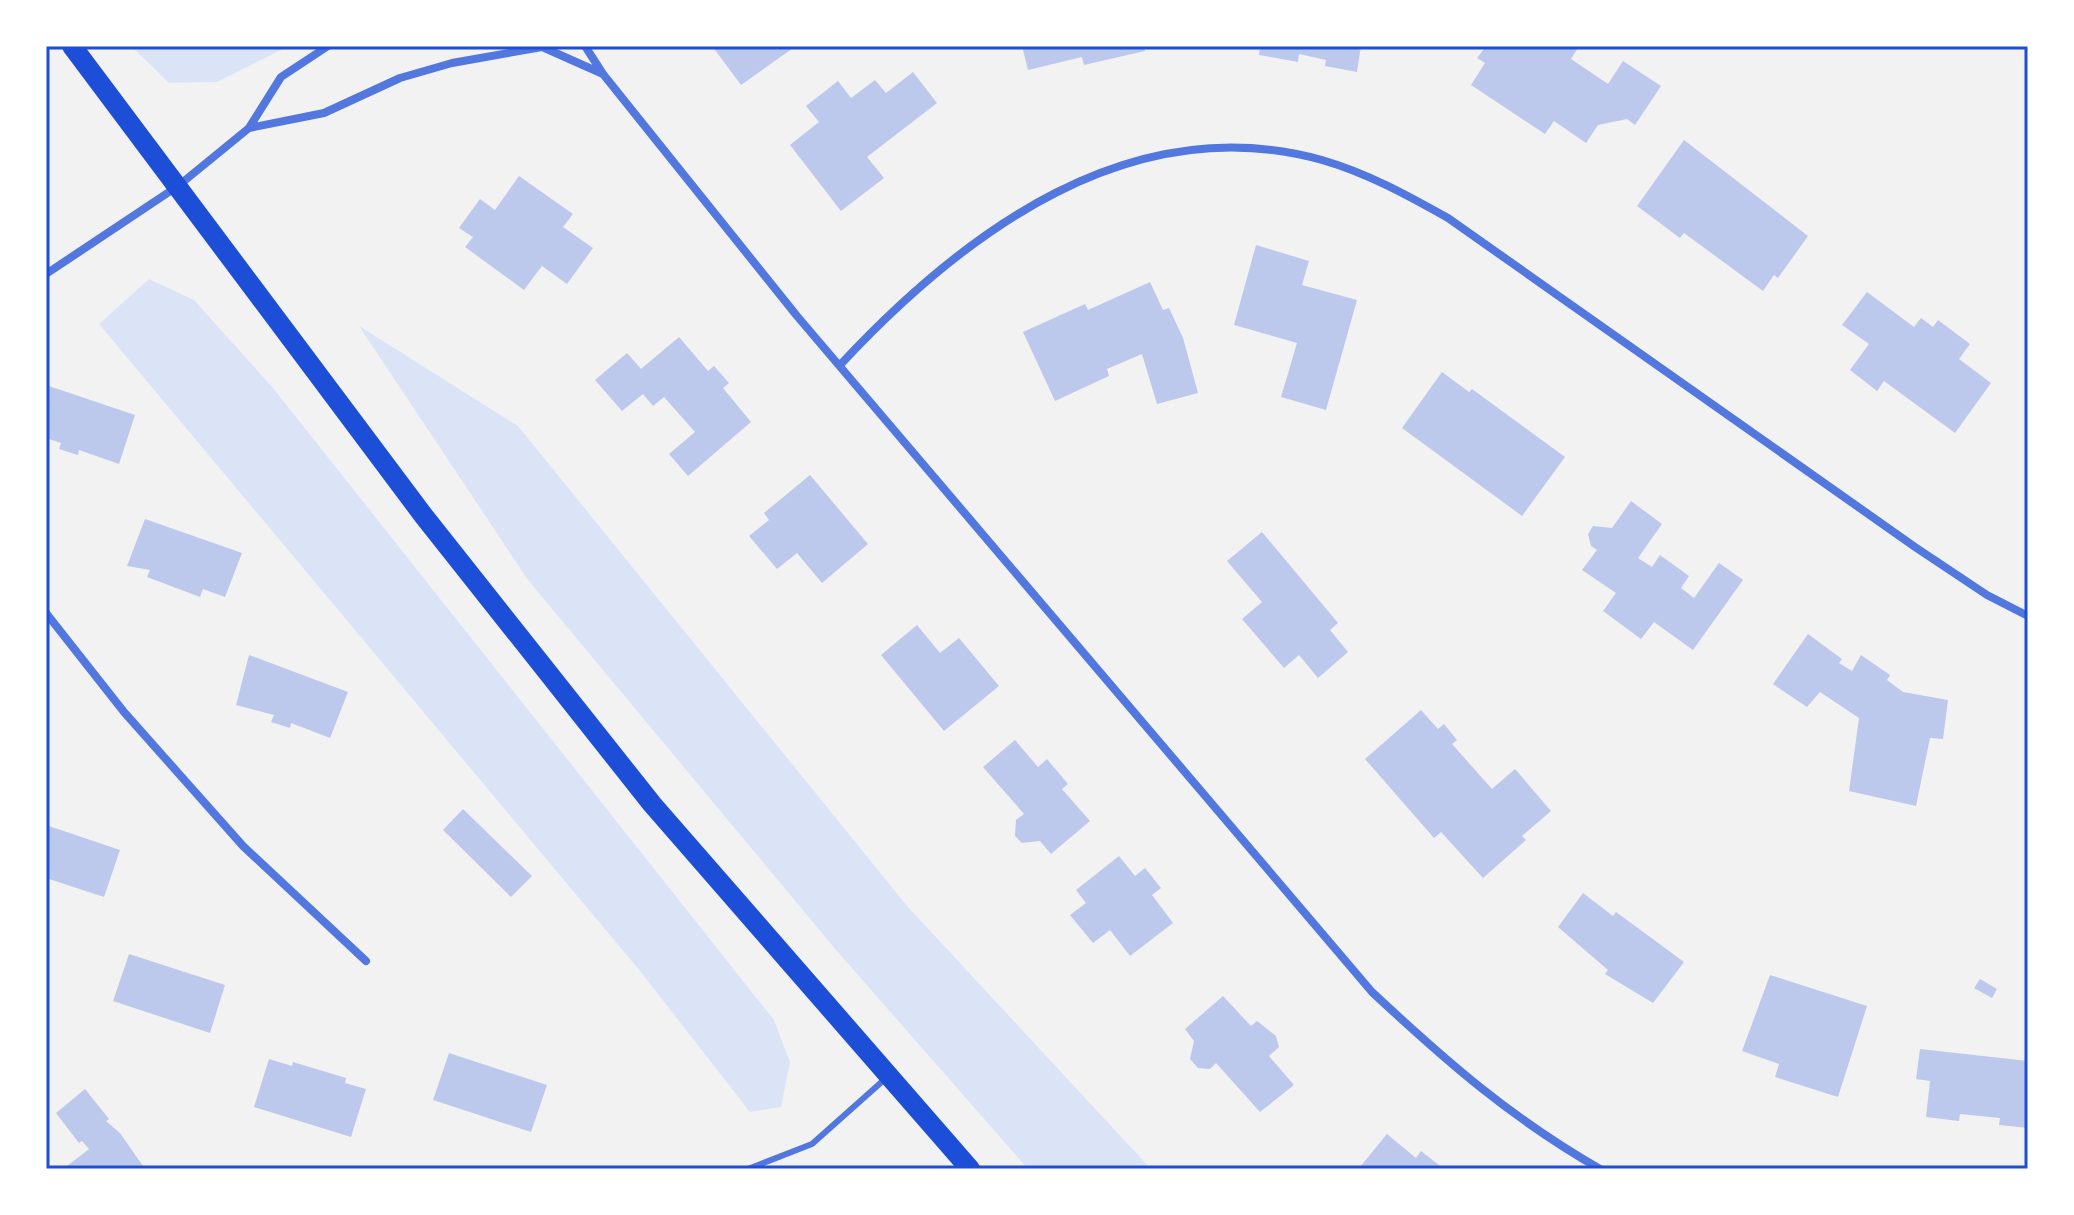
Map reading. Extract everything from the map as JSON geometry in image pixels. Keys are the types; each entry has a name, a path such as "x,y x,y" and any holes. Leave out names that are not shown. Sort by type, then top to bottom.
{"main road":[{"path":"72,46 423,515 652,804 970,1169"}],"street":[{"path":"46,274 178,186 249,128 281,77 328,46"},
{"path":"249,128 324,113 400,78 452,63 541,46 603,74"},
{"path":"585,46 603,74 797,316 841,364 1372,992 1458,1072 1548,1139 1600,1169"},
{"path":"841,364 876,327 974,244 1063,187 1133,160 1190,150 1256,149 1311,158 1385,183 1448,218 1915,547 1987,595 2028,616"},
{"path":"46,613 124,712 243,846 366,961"}],"lane":[{"path":"748,1169 812,1144 890,1074"}],"shaded area":[{"path":"131,46 289,46 217,82 169,83"},
{"path":"149,279 194,300 273,388 774,1020 790,1062 781,1107 750,1112 640,971 99,324"},
{"path":"359,326 518,426 908,907 1151,1169 1028,1169 836,950 528,580"}],"building":[{"path":"712,46 796,46 741,85"},
{"path":"1022,46 1144,46 1145,51 1084,65 1082,57 1028,70"},
{"path":"1260,46 1361,46 1357,72 1325,66 1326,60 1299,54 1298,62 1259,55"},
{"path":"1479,46 1579,46 1571,59 1608,84 1623,61 1661,86 1635,125 1627,119 1598,125 1586,143 1554,121 1545,134 1471,85 1485,63 1477,58 1484,49"},
{"path":"913,72 937,103 867,157 884,178 841,211 790,145 819,122 806,106 838,81 851,98 875,80 886,93"},
{"path":"1684,140 1808,236 1778,278 1774,275 1763,291 1684,233 1680,238 1637,206"},
{"path":"519,176 573,214 563,227 593,248 567,284 542,266 524,290 465,247 473,237 459,228 480,199 495,210"},
{"path":"1256,245 1309,261 1302,285 1357,300 1326,410 1281,397 1297,343 1234,325"},
{"path":"1150,282 1163,310 1169,308 1183,338 1198,393 1157,404 1142,354 1107,369 1109,376 1055,401 1023,332 1085,304 1088,310"},
{"path":"1867,292 1914,327 1921,318 1933,327 1938,320 1970,344 1959,359 1991,383 1955,433 1884,381 1877,391 1850,370 1869,344 1842,325"},
{"path":"679,337 708,371 714,366 729,383 723,388 751,422 688,476 669,454 695,432 664,397 653,406 643,394 622,411 595,380 627,353 641,369"},
{"path":"1442,372 1469,392 1472,389 1565,457 1522,516 1402,428"},
{"path":"46,385 135,415 119,464 79,450 78,455 59,449 61,443 46,438"},
{"path":"810,475 868,544 822,583 797,553 777,569 749,536 769,520 764,513"},
{"path":"1631,501 1662,524 1638,558 1652,567 1660,555 1689,576 1681,588 1694,598 1719,563 1743,580 1693,650 1654,622 1641,639 1603,611 1616,593 1582,570 1597,550 1591,546 1588,534 1593,526 1612,528"},
{"path":"145,519 242,553 225,597 203,589 200,597 147,577 150,570 127,566"},
{"path":"1262,532 1338,623 1330,630 1348,652 1318,678 1299,655 1284,668 1242,619 1262,602 1227,561"},
{"path":"917,625 940,653 959,638 999,686 944,731 881,655"},
{"path":"1808,634 1842,659 1839,663 1852,671 1861,655 1890,675 1887,680 1903,692 1948,700 1943,739 1930,738 1916,806 1849,791 1859,718 1820,692 1807,707 1773,684"},
{"path":"249,655 348,692 330,738 291,723 290,728 271,722 274,715 236,705"},
{"path":"1421,710 1438,729 1444,724 1457,740 1452,744 1492,789 1515,769 1551,811 1522,836 1526,840 1483,878 1441,832 1434,838 1365,759"},
{"path":"1015,740 1038,767 1047,759 1068,784 1062,789 1090,821 1051,854 1040,841 1022,843 1015,836 1016,820 1024,814 983,767"},
{"path":"463,809 532,876 511,897 443,830"},
{"path":"46,825 120,850 104,897 46,878"},
{"path":"1119,856 1135,876 1145,868 1161,888 1152,895 1173,923 1130,956 1110,930 1093,943 1070,915 1086,903 1076,890"},
{"path":"1583,893 1613,916 1616,912 1684,962 1653,1003 1605,974 1608,970 1558,927"},
{"path":"129,954 225,985 210,1033 113,1001"},
{"path":"1770,975 1867,1006 1838,1097 1775,1077 1779,1064 1742,1051"},
{"path":"1980,979 1997,989 1992,998 1974,988"},
{"path":"1223,996 1251,1026 1257,1021 1276,1036 1279,1047 1269,1056 1294,1085 1260,1112 1216,1063 1210,1069 1198,1068 1190,1059 1194,1041 1185,1029"},
{"path":"1920,1049 2028,1061 2028,1128 1999,1125 2000,1118 1960,1114 1959,1121 1926,1117 1930,1081 1916,1079"},
{"path":"449,1053 547,1085 531,1132 433,1100"},
{"path":"269,1059 292,1066 293,1062 346,1078 345,1083 366,1089 351,1137 254,1107"},
{"path":"85,1089 145,1169 67,1166 89,1149 82,1141 79,1143 56,1113"},
{"path":"1387,1134 1416,1158 1421,1151 1444,1169 1360,1167"}]}
